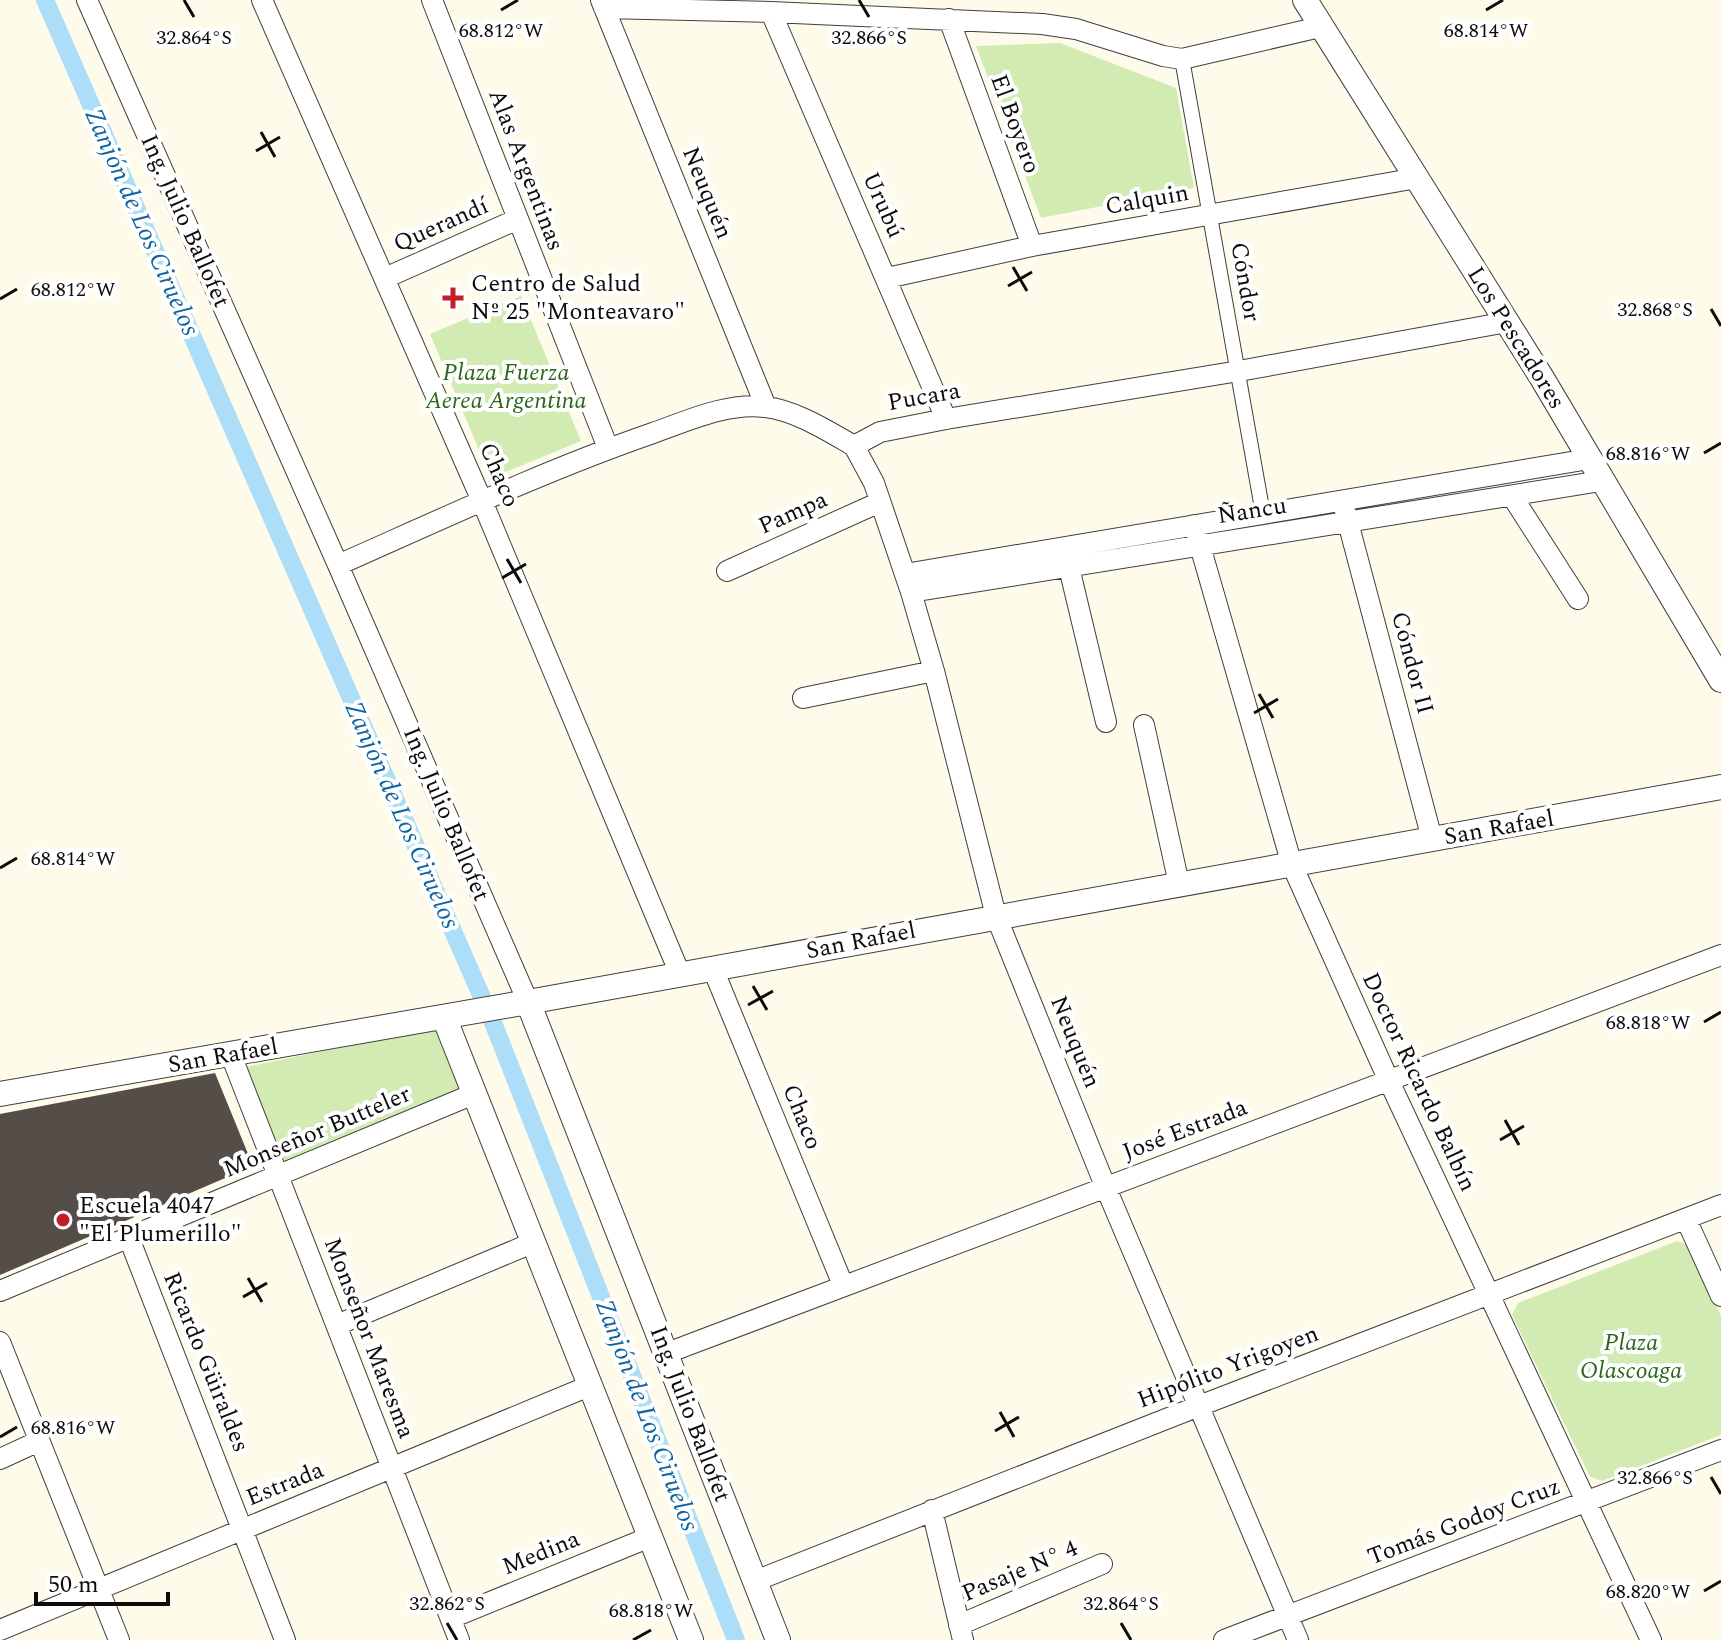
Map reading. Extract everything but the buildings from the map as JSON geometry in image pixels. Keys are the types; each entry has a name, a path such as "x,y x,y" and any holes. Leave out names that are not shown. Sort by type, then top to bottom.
{"street":[{"name":"Ing. Julio Ballofet","path":"87,0 338,565 667,1353 778,1640"},
{"name":"Chaco","path":"262,0 482,501 680,974"},
{"name":"Alas Argentinas","path":"432,0 608,448"},
{"name":"Los Pescadores","path":"1305,0 1507,322 1721,680"},
{"path":"603,4 949,19 1076,29 1182,59 1320,27"},
{"name":"Neuquén","path":"603,4 766,407"},
{"name":"Urubú","path":"771,12 946,419"},
{"name":"El Boyero","path":"949,19 1032,246"},
{"name":"Cóndor","path":"1182,59 1263,514"},
{"name":"Calquin","path":"887,278 1032,246 1417,178"},
{"name":"Querandí","path":"385,278 518,219"},
{"name":"Pucara","path":"854,446 880,432 946,419 1239,371 1507,322"},
{"path":"338,565 608,448 733,408 766,407 814,423 854,446"},
{"name":"Neuquén","path":"854,446 874,483 908,583 934,671 996,916 1106,1188 1298,1640"},
{"name":"Ñancu","path":"1067,557 1194,525 1589,459"},
{"name":"Ñancu","path":"908,583 1067,557 1201,546 1601,481"},
{"path":"1512,496 1578,599"},
{"name":"Cóndor II","path":"1342,500 1432,839"},
{"name":"Pampa","path":"727,571 880,502"},
{"name":"Doctor Ricardo Balbín","path":"1194,525 1292,865 1389,1081 1651,1640"},
{"path":"1067,557 1106,722"},
{"path":"803,698 934,671"},
{"path":"1144,725 1179,884"},
{"name":"San Rafael","path":"0,1094 1721,787"},
{"name":"José Estrada","path":"667,1353 1721,955"},
{"name":"Chaco","path":"713,969 843,1285"},
{"path":"452,1015 476,1093 532,1243 691,1640"},
{"name":"Monseñor Maresma","path":"231,1055 459,1640"},
{"name":"Monseñor Butteler","path":"0,1291 476,1093"},
{"name":"Hipólito Yrigoyen","path":"755,1581 1721,1205"},
{"path":"1686,1219 1721,1296"},
{"name":"Ricardo Güiraldes","path":"129,1238 285,1640"},
{"path":"337,1325 532,1243"},
{"path":"0,1342 119,1640"},
{"name":"Estrada","path":"0,1630 589,1386"},
{"path":"0,1459 39,1441"},
{"name":"Tomás Godoy Cruz","path":"1224,1640 1721,1450"},
{"path":"932,1510 961,1633"},
{"name":"Medina","path":"451,1618 650,1537"},
{"name":"Pasaje N° 4","path":"961,1633 1102,1564"}],"green space":[{"path":"1060,43 1176,88 1194,188 1041,218 976,46"},
{"name":"Plaza Fuerza Aerea Argentina","path":"521,296 581,441 491,478 430,334"},
{"path":"436,1028 459,1089 285,1162 246,1067"},
{"name":"Plaza Olascoaga","path":"1677,1241 1689,1245 1721,1316 1721,1435 1602,1481 1590,1477 1512,1315 1518,1303"}],"waterway":[{"name":"Zanjón de Los Ciruelos","path":"45,0 492,1020 736,1640"}],"place":[{"name":"Centro de Salud Nº 25 \"Monteavaro\"","path":"453,298"},
{"name":"Escuela 4047 \"El Plumerillo\"","path":"63,1220"}]}
